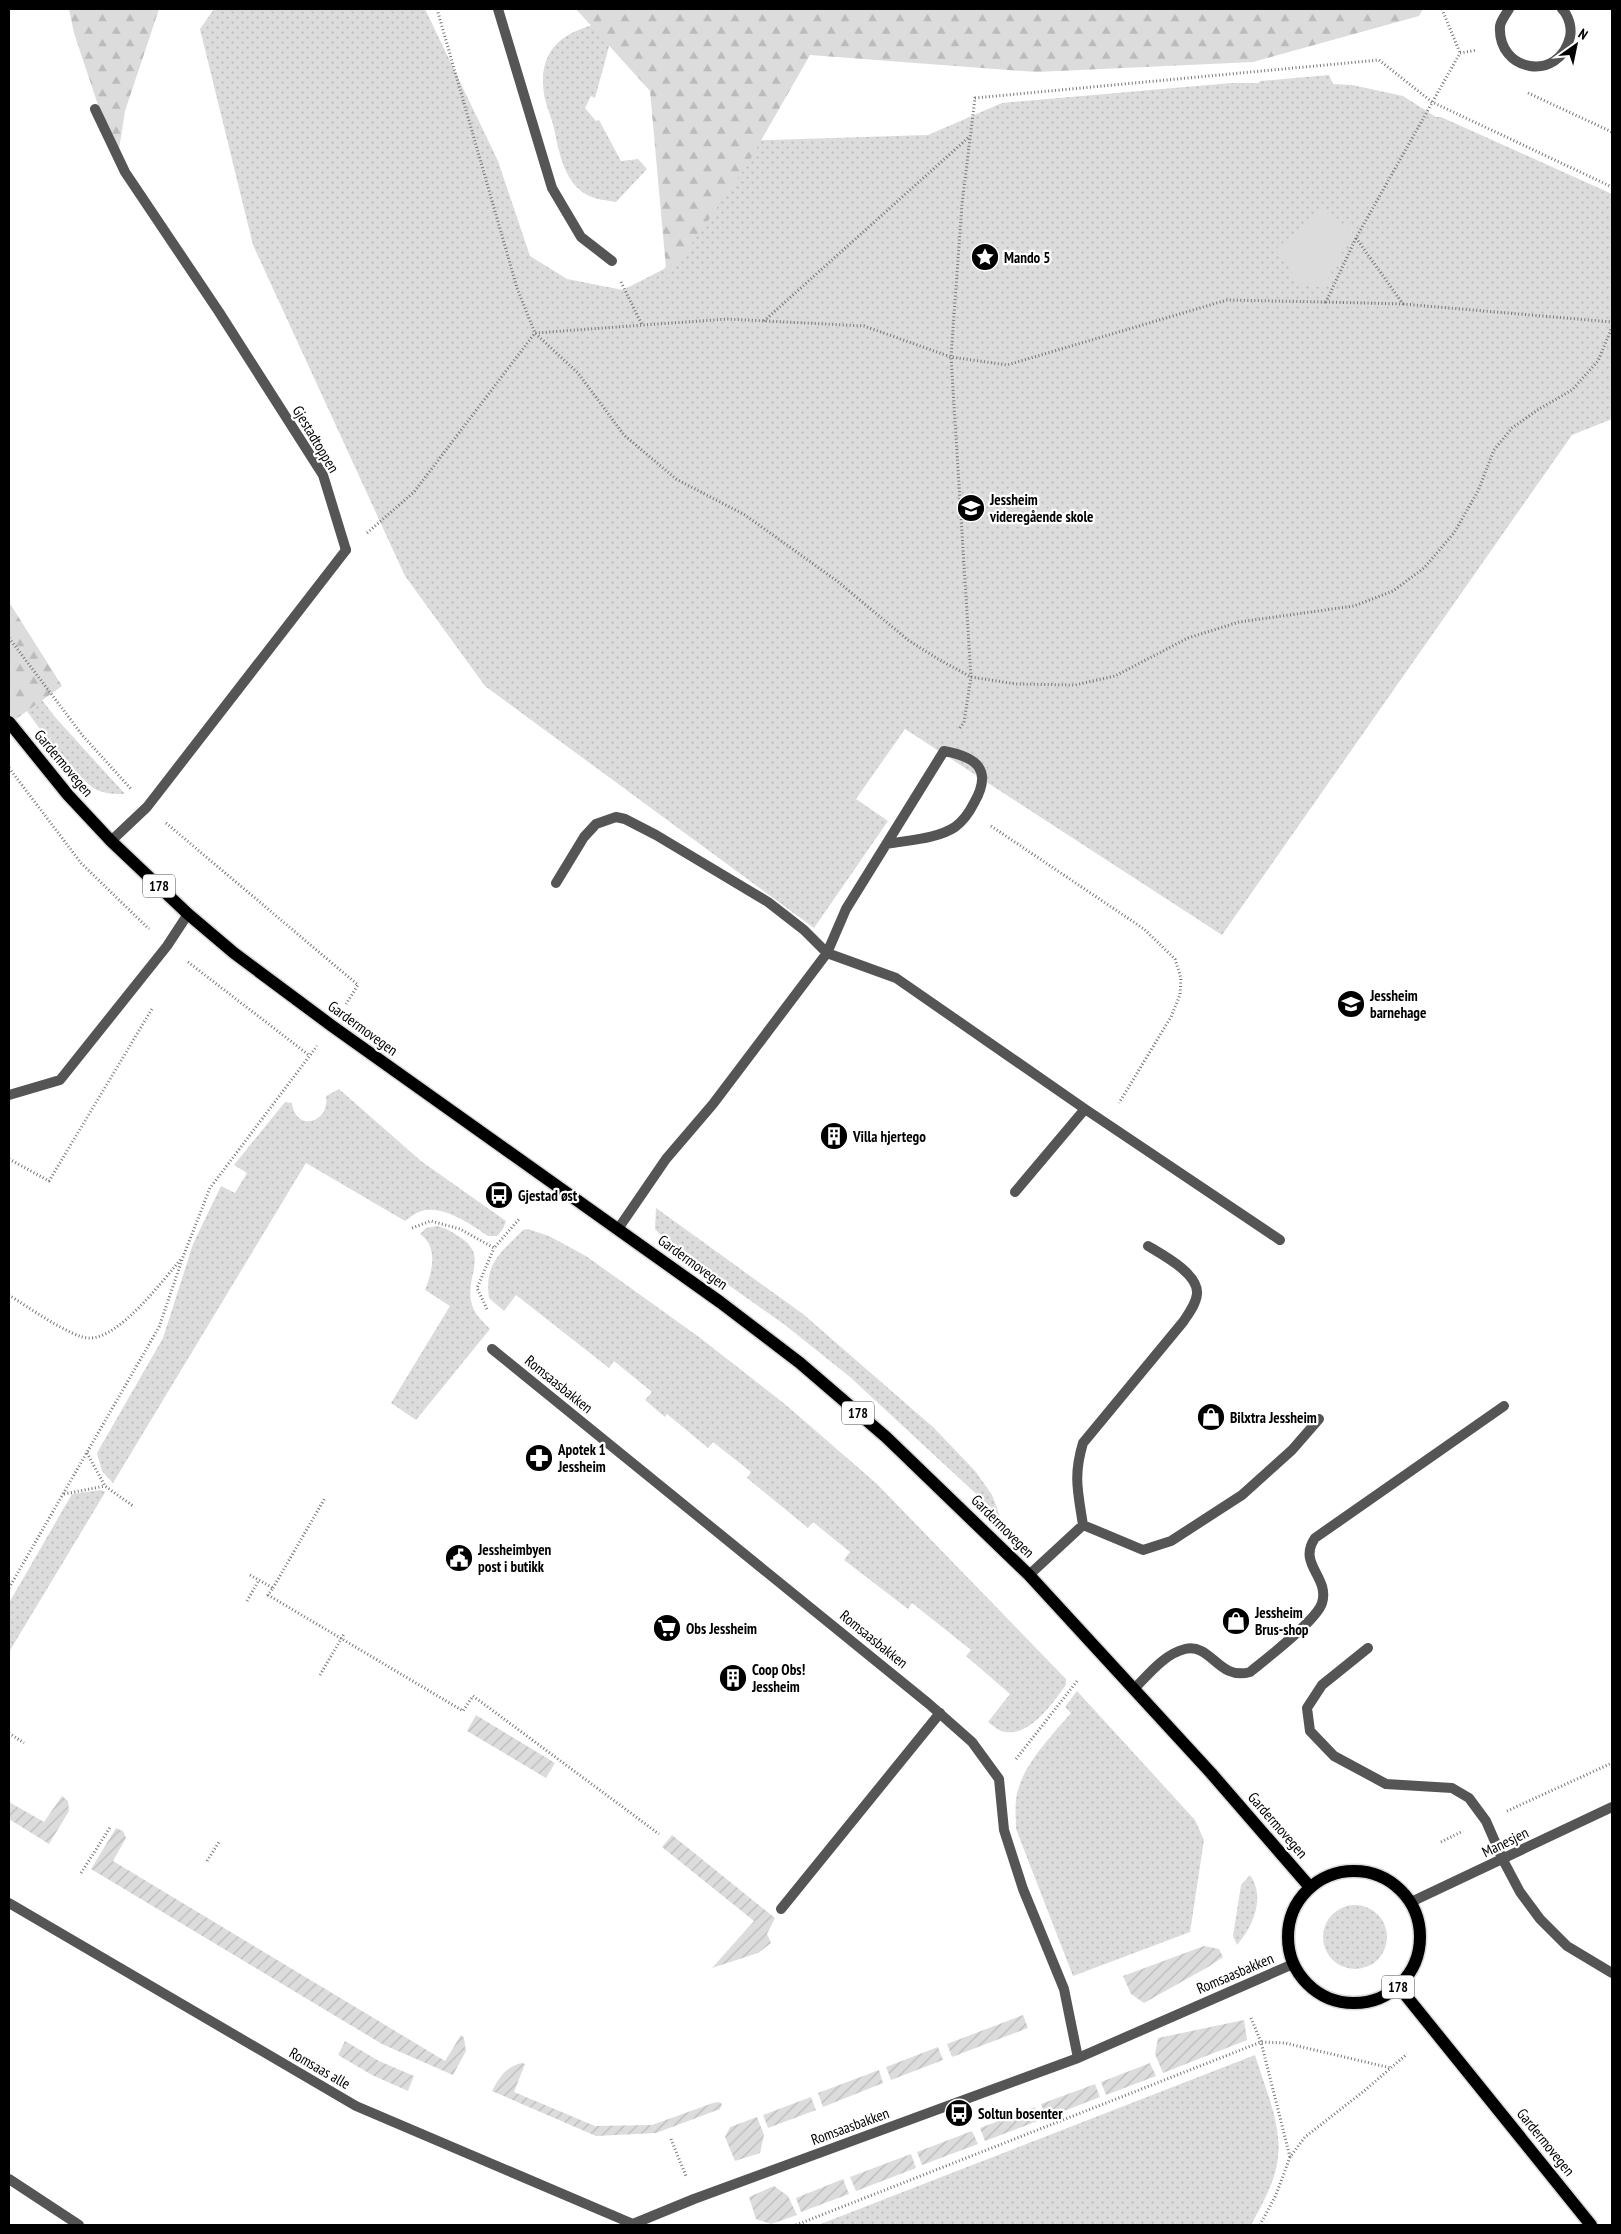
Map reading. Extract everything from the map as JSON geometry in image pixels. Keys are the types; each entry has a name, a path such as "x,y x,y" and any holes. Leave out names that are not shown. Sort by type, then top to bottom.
{"main road":[{"name":"Gardermovegen","path":"9,722 68,795 111,841 188,914 234,953 325,1021 720,1302 800,1363 893,1443 1029,1575 1211,1773 1309,1886"},
{"name":"178","path":"1364,1870 1391,1881 1411,1902 1419,1925 1419,1948 1411,1971 1399,1986 1376,2000 1353,2003 1330,1999 1311,1987 1293,1964 1288,1949 1288,1926 1295,1904 1309,1886 1335,1872 1364,1870"},
{"name":"Gardermovegen","path":"1399,1986 1591,2225"}],"street":[{"path":"498,9 552,188 581,237 612,261"},
{"path":"1509,9 1500,24 1502,44 1514,60 1533,67 1553,63 1567,49 1572,29 1562,9"},
{"name":"Gjestadtoppen","path":"95,109 126,172 219,312 323,475 346,550"},
{"path":"111,841 146,807 346,550"},
{"path":"618,1229 666,1159 713,1104 827,953 846,909 944,752 960,754 969,758 978,766 983,777 982,788 969,811 955,826 938,834 887,844"},
{"path":"556,883 584,837 596,824 616,817 626,819 656,834 768,902 804,930 827,953 896,978 1084,1109 1280,1240"},
{"path":"9,1095 60,1080 167,946 188,914"},
{"path":"1015,1192 1084,1109"},
{"path":"1084,1525 1076,1479 1077,1462 1083,1443 1183,1322 1194,1305 1197,1293 1196,1283 1177,1264 1148,1246"},
{"name":"Romsaasbakken","path":"492,1349 940,1713 972,1742 999,1779"},
{"path":"1134,1689 1162,1662 1185,1649 1206,1653 1229,1673 1241,1674 1250,1672 1315,1616 1323,1602 1320,1580 1310,1562 1309,1547 1315,1538 1504,1406"},
{"path":"1084,1525 1143,1550 1172,1541 1242,1495 1292,1450 1319,1419"},
{"path":"1029,1575 1084,1525"},
{"path":"1368,1648 1322,1685 1307,1708 1310,1731 1334,1756 1386,1784 1452,1788 1469,1798 1486,1821 1503,1860 1520,1892 1540,1920 1567,1946 1612,1972"},
{"path":"781,1909 940,1713"},
{"path":"999,1779 1004,1830 1023,1889 1064,1989 1078,2058"},
{"name":"Manesjen","path":"1411,1902 1503,1860 1612,1806"},
{"name":"Romsaas alle","path":"9,1903 356,2106 633,2225"},
{"name":"Romsaasbakken","path":"633,2225 694,2199 1078,2058 1293,1964"},
{"path":"9,2179 79,2225"}],"path":[{"path":"437,9 518,288 535,333 578,373 624,435 676,479 745,515 837,581 908,640 971,677 1016,684 1075,685 1115,676 1188,638 1239,622 1354,606 1393,591 1424,568 1454,533 1478,491 1494,450 1512,428 1539,409 1572,390 1598,361 1612,327"},
{"path":"1442,9 1460,53"},
{"path":"1326,302 1356,238 1460,53 1502,44"},
{"path":"944,752 964,722 971,677 951,357 969,136 975,98 1378,60 1432,102 1612,186"},
{"path":"1524,91 1612,132"},
{"path":"764,321 969,136"},
{"path":"1356,238 1403,304"},
{"path":"612,261 642,325"},
{"path":"346,550 414,492 535,333 727,319 864,326 951,357 1007,365 1227,300 1403,304 1612,322"},
{"path":"9,638 83,736 146,807 358,986"},
{"path":"969,811 1144,929 1175,960 1181,978 1180,995 1171,1017 1107,1123"},
{"path":"9,1159 49,1181 153,1008"},
{"path":"9,1588 159,1327 183,1257 210,1188 310,1056"},
{"path":"487,1309 477,1288 494,1248 520,1218"},
{"path":"412,1228 431,1221 460,1229 494,1248"},
{"path":"9,1295 73,1333 90,1338 108,1333 128,1320 183,1257"},
{"path":"87,1452 105,1486 133,1506"},
{"path":"63,1494 105,1486"},
{"path":"325,1498 268,1595 343,1636 464,1711 473,1696 659,1834"},
{"path":"250,1575 273,1588"},
{"path":"247,1601 259,1580"},
{"path":"320,1675 343,1636"},
{"path":"999,1779 1030,1743 1078,1680"},
{"path":"9,1733 24,1742"},
{"path":"1441,1842 1612,1763"},
{"path":"81,1873 110,1826"},
{"path":"207,1861 219,1842"},
{"path":"1251,2018 1261,2042 1290,2157"},
{"path":"796,2225 1261,2042 1284,2043 1390,2068"},
{"path":"1260,2225 1276,2195 1290,2157 1305,2137 1407,2054"},
{"path":"671,2139 687,2179"}],"green space":[{"path":"69,9 159,9 125,111 117,162 74,33"},
{"name":"Jessheim videregående skole","path":"214,9 425,9 498,161 530,256 567,279 623,290 664,269 688,241 704,142 928,135 1002,103 1231,83 1259,83 1260,81 1329,75 1333,84 1352,85 1403,96 1436,117 1441,117 1612,194 1612,419 1572,435 1222,935 905,729 856,799 888,821 814,928 485,686 405,576 253,245 200,29"},
{"path":"576,9 1423,9 1419,16 1253,62 1036,72 810,55 747,165 667,279 650,91"},
{"path":"597,24 610,43 595,98 591,96 585,108 596,121 599,120 621,161 638,159 647,169 616,202 597,199 588,195 580,190 569,177 565,170 544,94 544,67 554,47 572,33"},
{"path":"1321,210 1353,230 1323,288 1297,282 1277,248"},
{"path":"9,602 62,686 9,724"},
{"path":"9,657 55,717 125,794 106,793 95,789 78,774 57,750 23,705"},
{"path":"339,1089 421,1161 506,1221 503,1229 497,1236 488,1236 455,1216 437,1210 419,1212 405,1221 306,1163 113,1483 102,1471 97,1453 163,1338 193,1244 221,1186 235,1193 247,1173 234,1165 285,1102 292,1103 294,1112 299,1118 305,1121 312,1121 323,1113 326,1106 326,1096"},
{"path":"656,1208 803,1314 934,1428 976,1472 992,1495 1000,1516 850,1377 785,1325 665,1240 655,1229"},
{"path":"437,1226 461,1238 469,1245 473,1252 475,1259 470,1292 471,1301 476,1313 490,1329 416,1420 391,1403 450,1306 425,1290 432,1268 432,1253 426,1239 420,1234 426,1228"},
{"path":"528,1229 549,1236 586,1256 699,1337 786,1405 877,1484 1066,1679 1066,1685 1039,1718 1021,1730 1011,1732 1001,1731 993,1726 988,1722 1010,1694 966,1656 971,1650 912,1603 908,1609 844,1560 850,1552 813,1522 808,1528 747,1478 751,1472 713,1442 708,1448 667,1414 665,1417 645,1400 652,1392 614,1361 609,1368 516,1295 504,1311 489,1298 488,1286 492,1267 501,1252 523,1230"},
{"path":"101,1490 105,1492 103,1496 9,1652 9,1603 72,1494"},
{"path":"1077,1691 1195,1820 1204,1840 1190,1932 1073,1976 1016,1829 1016,1799 1022,1780 1033,1759 1071,1713 1065,1707"},
{"path":"476,1715 555,1763 546,1778 467,1731"},
{"path":"62,1796 68,1801 69,1811 49,1844 9,1819 9,1802 44,1822"},
{"path":"116,1828 123,1831 126,1838 113,1861 445,2061 461,2035 464,2038 466,2051 453,2075 382,2044 91,1869"},
{"path":"672,1835 775,1918 767,1934 771,1943 758,1953 712,1968 754,1921 662,1847"},
{"path":"1250,1875 1257,1893 1256,1911 1248,1930 1237,1945 1233,1936 1241,1885"},
{"path":"1355,1905 1373,1911 1381,1919 1387,1937 1381,1955 1373,1963 1355,1969 1337,1963 1329,1955 1323,1937 1329,1919 1337,1911"},
{"path":"1204,1946 1219,1949 1223,1957 1144,2003 1131,1994 1123,1976"},
{"path":"1023,2015 1028,2028 952,2057 947,2044"},
{"path":"1244,2020 1247,2040 1163,2073 1155,2054 1158,2038"},
{"path":"345,2041 379,2061 414,2076 408,2091 372,2075 338,2055"},
{"path":"938,2047 943,2060 891,2080 886,2067"},
{"path":"1255,2055 1275,2119 1279,2145 1274,2175 1268,2192 1251,2225 818,2225"},
{"path":"522,2063 525,2064 514,2092 595,2126 652,2125 713,2103 719,2102 722,2104 720,2109 656,2133 596,2136 492,2091 500,2077 507,2070"},
{"path":"1150,2063 1156,2076 1106,2095 1101,2082"},
{"path":"879,2070 883,2083 823,2107 818,2093"},
{"path":"1095,2084 1100,2097 1046,2118 1041,2104"},
{"path":"811,2097 816,2110 768,2128 763,2115"},
{"path":"1035,2107 1040,2120 985,2141 980,2128"},
{"path":"757,2117 764,2135 760,2153 735,2161 725,2137 730,2127"},
{"path":"972,2131 978,2144 922,2165 917,2152"},
{"path":"911,2154 916,2168 856,2191 850,2177"},
{"path":"843,2179 849,2194 801,2212 796,2198"},
{"path":"774,2186 788,2196 797,2215 771,2224 756,2219 749,2197"}],"place":[{"name":"Mando 5","path":"985,257"},
{"name":"Jessheim videregående skole","path":"971,508"},
{"name":"Jessheim barnehage","path":"1351,1004"},
{"name":"Villa hjertego","path":"834,1136"},
{"name":"Gjestad øst","path":"499,1195"},
{"name":"Bilxtra Jessheim","path":"1211,1417"},
{"name":"Apotek 1 Jessheim","path":"539,1458"},
{"name":"Jessheimbyen post i butikk","path":"459,1558"},
{"name":"Jessheim Brus-shop","path":"1236,1621"},
{"name":"Obs Jessheim","path":"667,1628"},
{"name":"Coop Obs! Jessheim","path":"733,1678"},
{"name":"Soltun bosenter","path":"959,2113"}]}
